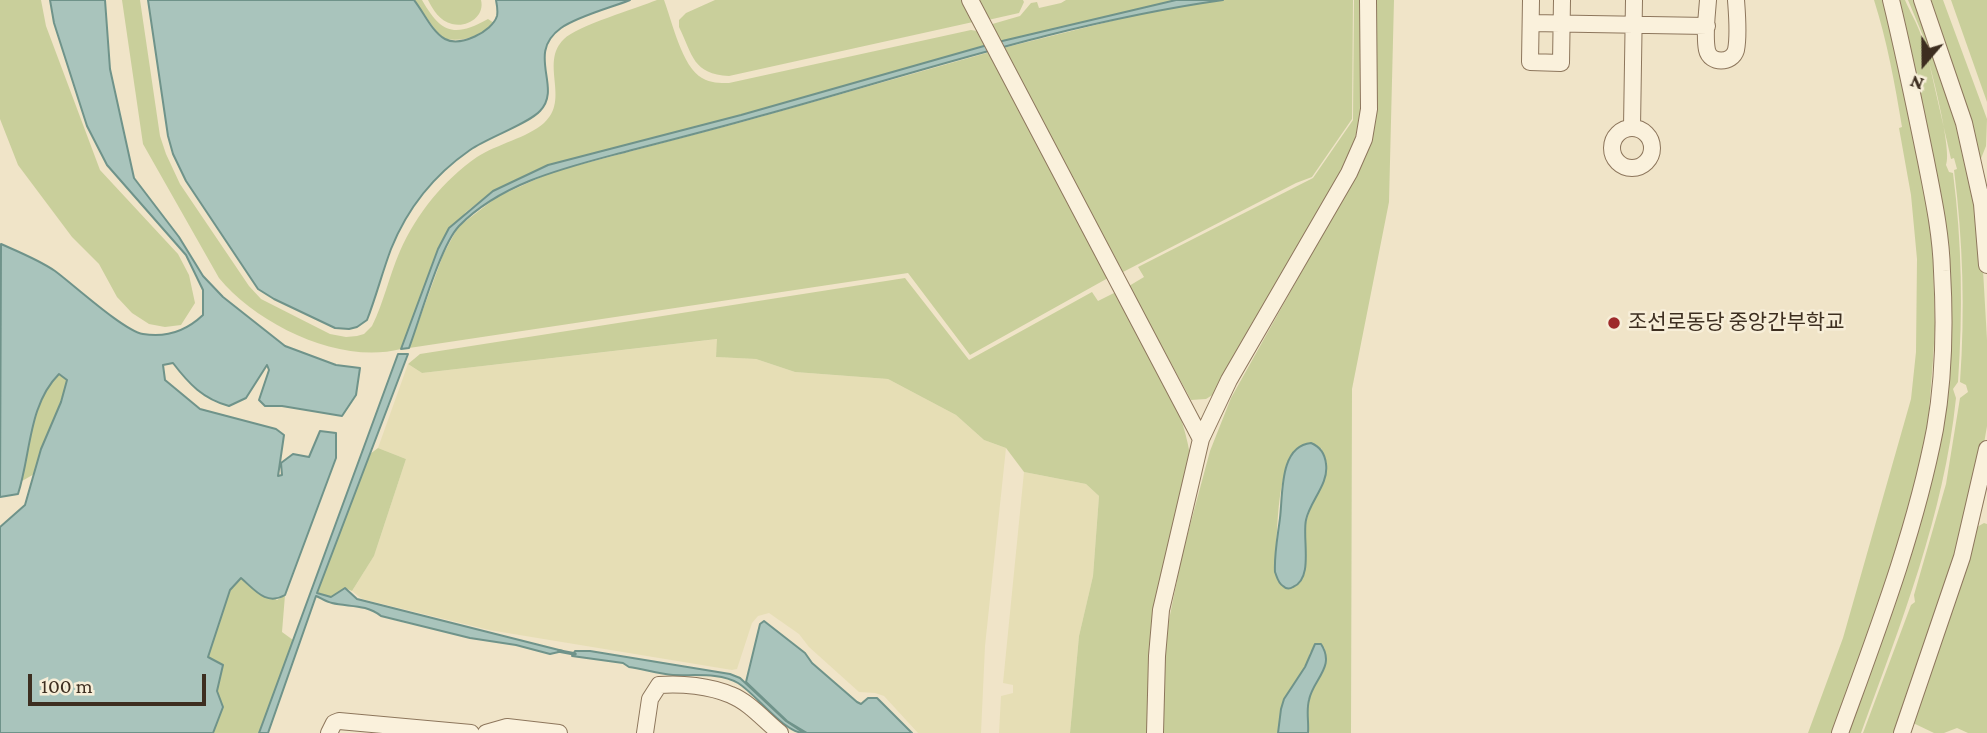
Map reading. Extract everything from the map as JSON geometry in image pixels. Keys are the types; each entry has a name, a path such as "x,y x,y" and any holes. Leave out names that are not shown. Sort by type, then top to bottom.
{"street":[{"path":"970,0 1201,439"},
{"path":"1155,733 1161,610 1201,439 1229,380 1349,173 1360,148 1369,109 1368,0"},
{"path":"1531,0 1530,62 1562,63 1562,0"},
{"path":"1632,127 1634,0"},
{"path":"1708,0 1709,54 1717,60 1730,58 1736,50 1736,0"},
{"path":"1840,733 1896,574 1922,486 1935,429 1942,356 1942,270 1938,226 1910,80 1891,0"},
{"path":"1922,0 1964,123 1982,204 1987,265"},
{"path":"1531,23 1707,26"},
{"path":"1632,127 1648,134 1653,147 1649,160 1632,173 1614,158 1611,145 1617,133 1632,127"},
{"path":"1902,733 1980,517 1987,449"},
{"path":"645,733 652,692 659,685 670,684 707,688 733,695 780,733"},
{"path":"329,733 334,723 340,720 471,733"},
{"path":"485,733 507,727 559,733"}],"shaded area":[{"path":"718,339 716,357 756,359 795,372 888,379 956,415 984,440 1006,448 985,646 981,733 918,733 884,696 859,692 809,647 799,634 769,613 758,616 752,623 737,669 732,670 489,630 362,599 352,591 374,556 406,459 378,448 408,364 422,373"},
{"path":"1024,472 1086,484 1099,496 1093,576 1079,636 1070,733 999,733 1001,696 1013,693 1013,685 1003,683"}],"green space":[{"path":"0,0 41,0 46,26 100,170 178,254 189,275 195,303 181,325 165,327 149,324 132,313 117,297 99,264 72,237 18,165 0,119"},
{"path":"122,0 140,0 160,136 180,184 249,286 261,299 330,334 346,337 364,334 372,326 407,237 442,187 477,157 537,128 552,113 556,92 554,59 557,49 564,39 581,29 657,0 664,0 678,43 689,64 702,78 722,83 971,30 977,31 987,46 741,115 548,165 493,191 466,212 438,249 401,349 352,351 327,346 278,325 255,311 219,278 143,144"},
{"path":"414,0 422,0 436,20 449,29 466,29 488,19 494,23 472,37 445,39"},
{"path":"428,0 481,0 482,6 474,20 458,25 440,18"},
{"path":"715,0 961,0 973,22 729,76 717,75 708,72 696,62 679,27 679,20 686,13"},
{"path":"977,0 1024,2 1019,13 988,20"},
{"path":"1066,0 1176,0 998,42 989,25 1020,16 1031,3 1037,2 1039,8"},
{"path":"1223,0 1353,0 1352,119 1312,177 1123,272 1003,48 1156,10"},
{"path":"1354,0 1363,0 1361,112 1352,152 1214,394 1206,399 1191,400 1129,286 1144,277 1138,267 1313,178 1353,120"},
{"path":"1375,0 1394,0 1389,202 1352,389 1351,733 1308,733 1308,703 1324,670 1324,647 1310,652 1306,665 1288,693 1282,707 1278,733 1163,733 1163,665 1168,625 1182,555 1210,451 1231,398 1354,178","holes":["1311,443 1322,449 1323,484 1316,493 1306,522 1306,560 1275,565 1280,495 1290,460 1299,448"]},
{"path":"1874,0 1887,0 1932,229 1935,327 1928,424 1896,558 1834,733 1808,733 1843,638 1911,399 1916,352 1917,259 1911,195 1893,79"},
{"path":"1897,0 1905,0 1921,35 1943,123 1946,165 1949,172 1953,173 1961,277 1958,382 1953,389 1956,398 1942,484 1919,568 1861,733 1844,733 1920,509 1944,314"},
{"path":"1908,0 1915,0 1959,123 1980,217 1987,340 1987,426 1976,490 1899,733 1863,733 1911,605 1915,602 1914,595 1946,484 1960,398 1968,392 1966,385 1960,382 1963,302 1954,170 1957,169 1954,158 1951,159 1923,36"},
{"path":"1926,0 1943,0 1987,119 1986,146 1980,161"},
{"path":"1951,0 1987,0 1987,102"},
{"path":"990,52 1108,278 970,355 908,273 409,348 443,255 458,227 497,197 552,172"},
{"path":"905,278 969,360 1092,292 1098,301 1116,292 1160,371 1179,412 1190,455 1149,655 1147,733 1070,733 1079,636 1093,576 1099,496 1086,484 1024,472 1006,448 984,440 956,415 888,379 795,372 756,359 716,357 717,339 422,373 408,364 420,354"},
{"path":"59,374 67,380 36,473 22,481 37,411 50,385"},
{"path":"378,448 406,459 374,556 352,591 345,588 331,597 317,593 370,454"},
{"path":"1987,524 1987,733 1968,733 1957,728 1944,733 1934,733 1911,722 1977,527"},
{"path":"241,578 277,600 285,595 282,632 293,640 259,733 213,733 223,707 217,691 223,666 208,658 230,590"}],"water":[{"path":"50,0 105,0 110,69 134,178 179,237 203,276 223,297 285,346 336,365 360,368 356,395 342,416 282,406 265,406 259,400 269,370 267,365 246,398 229,406 197,390 173,363 163,365 165,380 200,409 276,429 284,435 278,476 282,475 281,463 293,454 309,457 320,431 336,433 336,458 285,595 266,598 241,578 230,590 208,657 223,665 217,691 223,707 213,733 0,733 0,527 25,505 41,449 61,402 67,380 59,374 41,400 18,494 0,497 1,244 49,267 124,325 143,334 175,332 203,315 203,290 186,255 107,165 87,126 54,23"},
{"path":"148,0 414,0 440,36 459,41 475,36 494,22 497,14 496,0 630,0 576,20 561,28 551,38 545,59 548,92 540,111 527,121 470,150 433,182 398,234 367,320 349,329 335,328 258,289 186,181 168,136"},
{"path":"1176,0 1223,0 1048,35 586,162 518,186 477,210 459,226 438,266 409,348 401,349 438,249 449,228 493,191 548,165 741,115 998,42"},
{"path":"398,354 408,354 317,593 331,597 345,588 357,599 563,651 550,654 516,645 470,638 381,616 363,608 330,602 316,596 268,733 259,733"},
{"path":"1311,443 1323,454 1325,479 1306,520 1303,576 1299,583 1287,588 1281,585 1275,572 1283,485 1293,453 1301,446"},
{"path":"764,621 805,653 812,663 857,702 861,704 868,698 877,698 912,733 807,733 787,721 746,682 760,624"},
{"path":"1315,644 1321,644 1326,660 1309,700 1308,733 1278,733 1284,699 1305,667"},
{"path":"575,651 590,651 730,674 740,678 786,721 804,733 788,727 745,688 731,680 715,676 662,674 629,667 623,663 572,656"}],"waterway":[{"path":"559,651 575,654"}],"place":[{"name":"조선로동당 중앙간부학교","path":"1614,323"}]}
